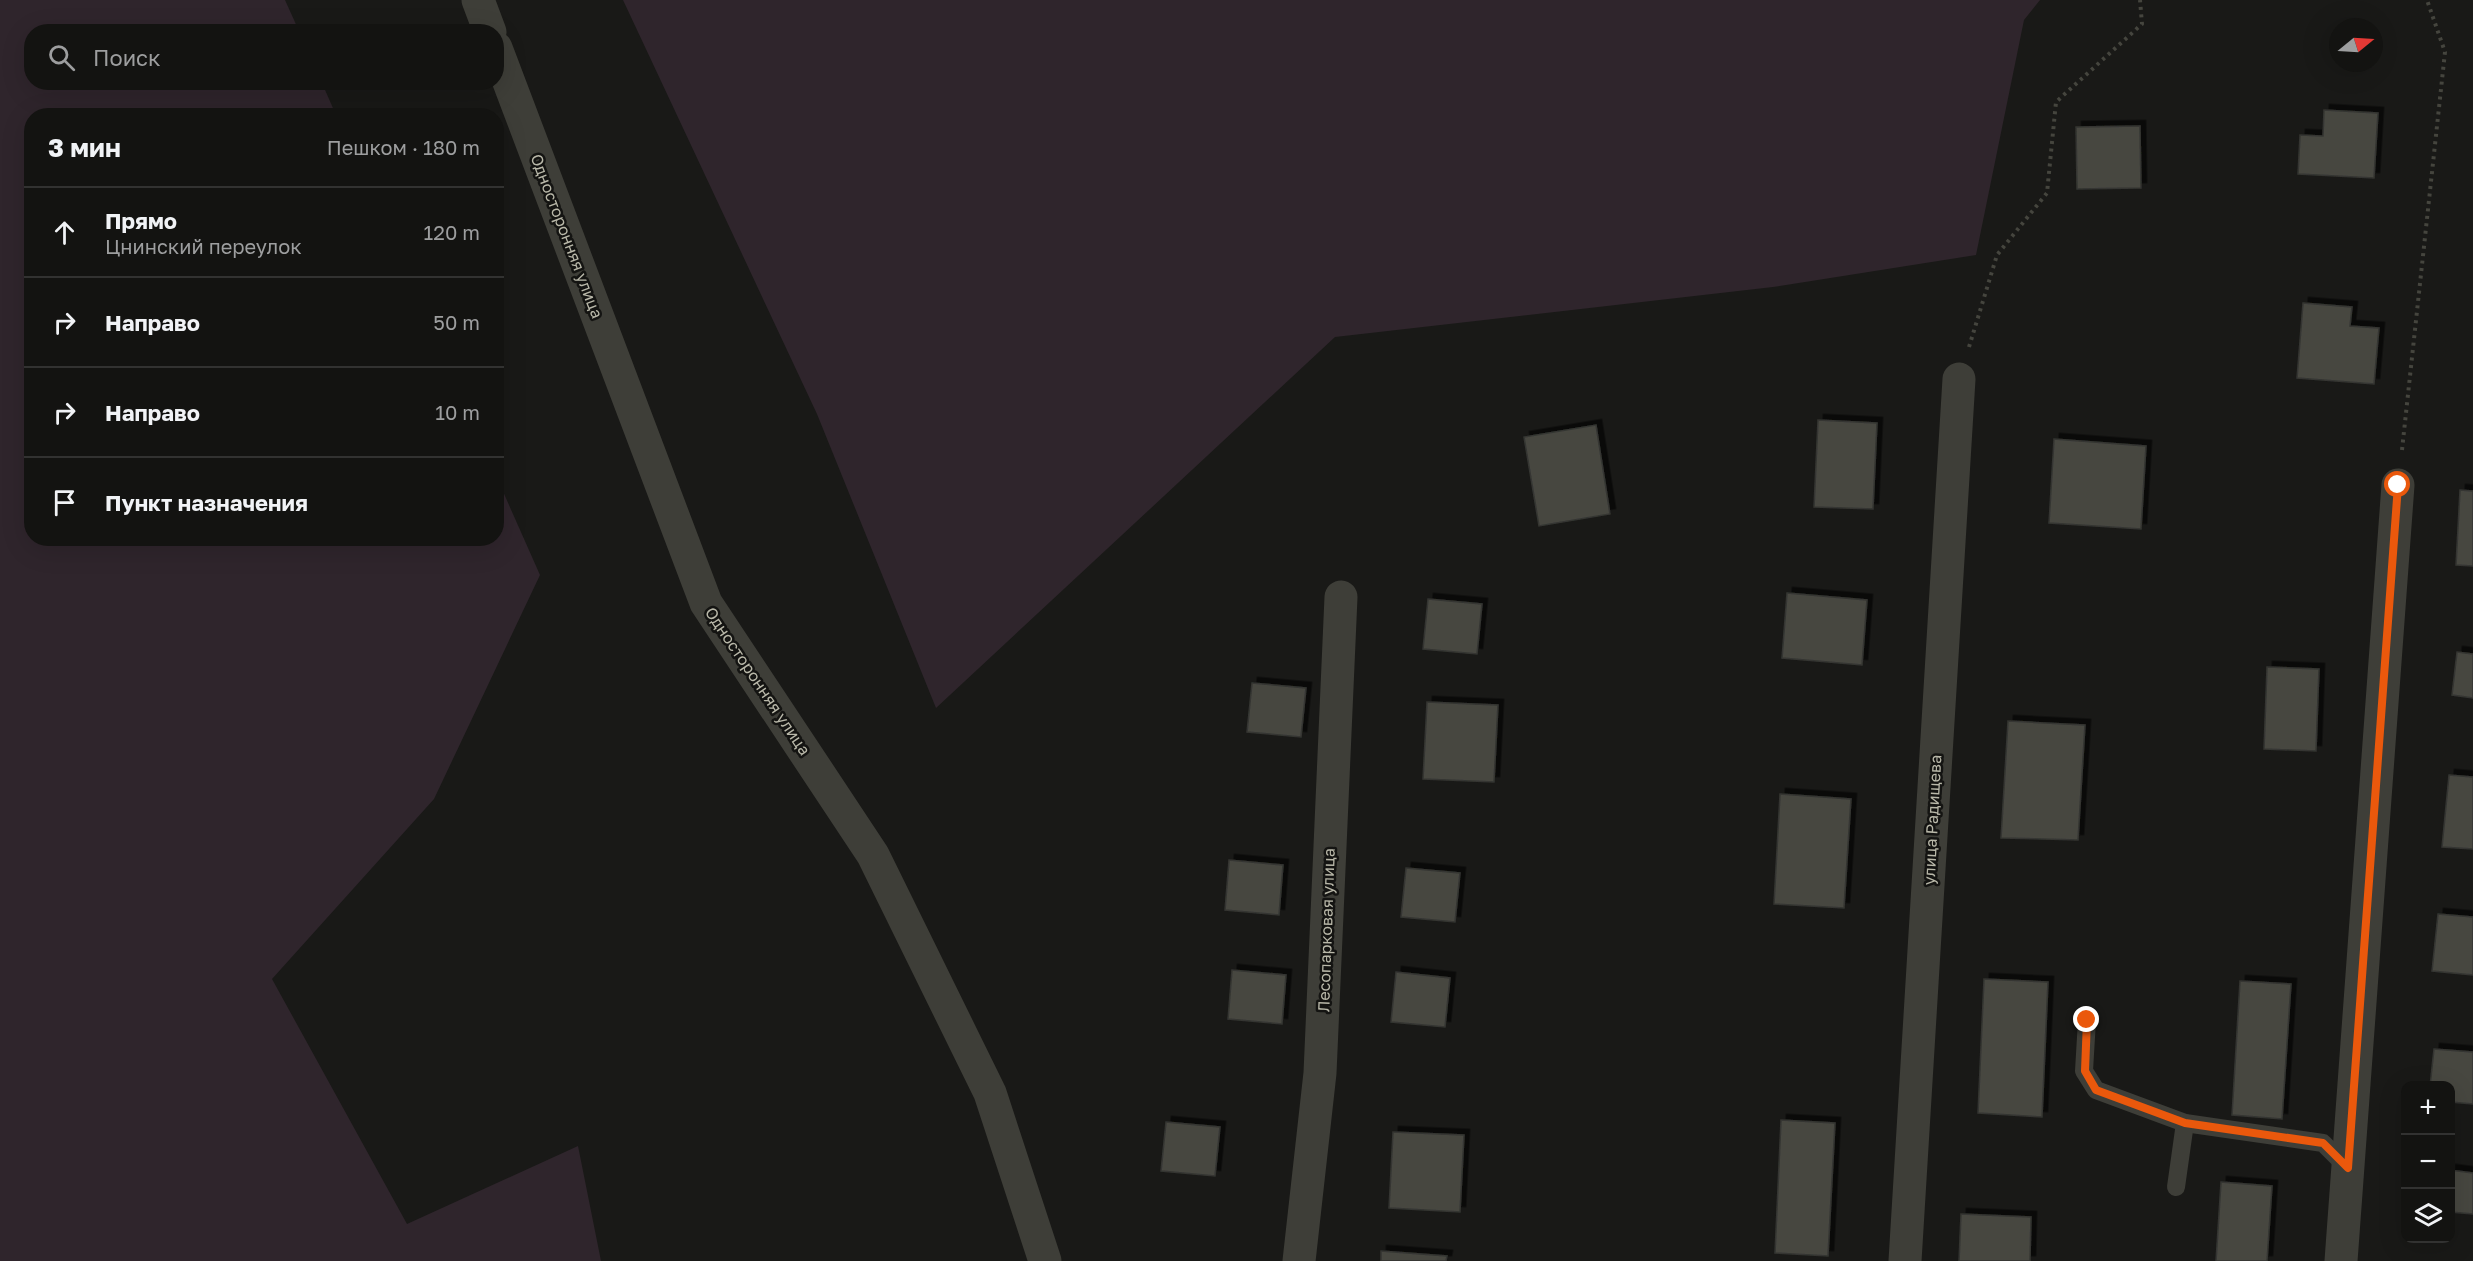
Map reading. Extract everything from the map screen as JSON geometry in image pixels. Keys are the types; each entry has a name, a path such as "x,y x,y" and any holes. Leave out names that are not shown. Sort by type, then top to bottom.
{"street":[{"path":"478,0 487,24"},
{"name":"Односторонняя улица","path":"504,69 706,603 873,855 990,1093 1045,1261"},
{"name":"улица Радищева","path":"1905,1261 1959,379"},
{"path":"2341,1261 2398,485"},
{"name":"Лесопарковая улица","path":"1299,1261 1320,1072 1341,597"}],"lane":[{"path":"2087,1020 2085,1071 2096,1090 2185,1123 2323,1143 2348,1168"},
{"path":"2176,1187 2185,1123"}],"path":[{"path":"1959,379 1997,255 2047,193 2056,102 2142,24 2140,0"},
{"path":"2398,485 2445,52 2427,0"}],"shaded area":[{"path":"0,0 285,0 296,24 24,24 24,90 325,90 333,108 24,108 24,546 504,546 504,494 540,575 434,799 272,979 407,1224 578,1146 601,1261 0,1261"},
{"path":"623,0 2040,0 2024,20 1976,255 1773,287 1335,337 936,708 817,414"}],"building":[{"path":"2324,110 2378,113 2374,178 2298,174 2300,135 2323,136"},
{"path":"2140,126 2141,188 2077,189 2076,127"},
{"path":"2303,303 2352,307 2350,326 2379,328 2374,384 2297,378"},
{"path":"1818,420 1877,423 1873,509 1814,507"},
{"path":"1596,425 1610,514 1539,526 1524,437"},
{"path":"2054,439 2146,446 2141,529 2049,523"},
{"path":"2460,490 2473,491 2473,566 2456,565"},
{"path":"1787,593 1867,600 1862,665 1782,658"},
{"path":"1428,599 1482,604 1477,654 1423,649"},
{"path":"2457,652 2473,654 2473,698 2452,695"},
{"path":"2267,667 2319,669 2316,751 2264,749"},
{"path":"1252,683 1306,688 1301,737 1247,732"},
{"path":"1427,702 1498,705 1494,782 1423,779"},
{"path":"2008,721 2085,725 2078,840 2001,838"},
{"path":"2449,775 2473,777 2473,849 2442,847"},
{"path":"1780,794 1851,799 1844,908 1774,904"},
{"path":"1229,860 1283,865 1279,915 1225,910"},
{"path":"1406,868 1460,873 1455,922 1401,917"},
{"path":"2438,914 2473,917 2473,975 2432,971"},
{"path":"1232,970 1286,975 1282,1024 1228,1019"},
{"path":"1396,972 1450,978 1445,1027 1391,1022"},
{"path":"1984,979 2048,982 2042,1117 1978,1113"},
{"path":"2240,981 2291,984 2282,1119 2232,1115"},
{"path":"2434,1049 2473,1052 2473,1104 2455,1102 2455,1081 2431,1081"},
{"path":"1781,1120 1835,1123 1828,1256 1775,1253"},
{"path":"1166,1122 1220,1127 1215,1176 1161,1171"},
{"path":"1393,1132 1464,1135 1460,1212 1389,1208"},
{"path":"2455,1171 2473,1173 2473,1214 2455,1212"},
{"path":"2221,1182 2272,1186 2267,1261 2216,1261"},
{"path":"1961,1214 2031,1217 2030,1261 1959,1261"},
{"path":"1381,1251 1447,1256 1446,1261 1381,1261"}],"route":[{"path":"2087,1020 2085,1071 2096,1090 2185,1123 2323,1143 2348,1168 2398,485"}]}
